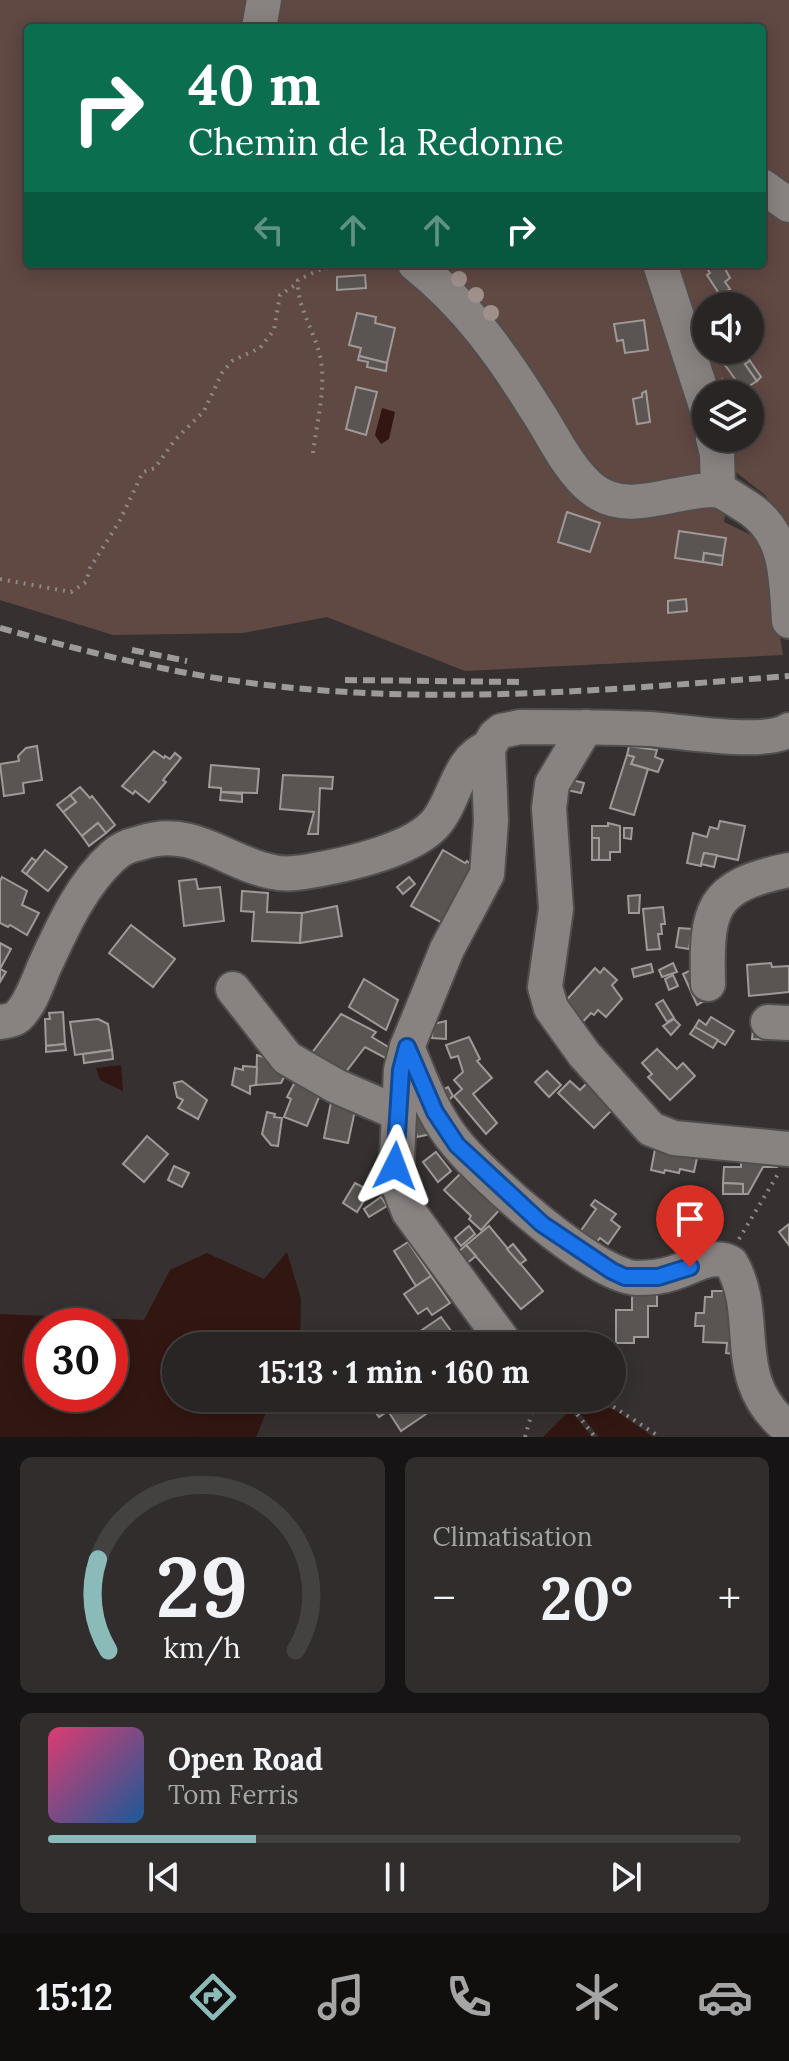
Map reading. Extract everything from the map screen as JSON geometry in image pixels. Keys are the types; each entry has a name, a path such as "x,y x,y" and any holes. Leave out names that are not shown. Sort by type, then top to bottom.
{"street":[{"path":"260,24 264,0"},
{"path":"766,189 789,205"},
{"path":"420,268 489,337 572,465 590,487 605,496 630,502 718,490 753,511 769,527 779,544 788,574 789,619"},
{"path":"661,268 698,380"},
{"path":"716,452 718,490"},
{"path":"586,727 552,784 549,808 556,909 545,987 551,1008 584,1054 651,1129 674,1138 785,1158"},
{"path":"0,1022 13,1020 23,1010 56,940 86,888 115,853 144,841 174,838 213,847 259,868 286,874 310,871 396,849 424,835 437,822 470,759 488,748 495,736 511,729 586,727 753,737 774,736 789,730"},
{"path":"488,748 491,821 487,874 447,949 407,1047 401,1070 395,1166 409,1212 497,1332"},
{"path":"708,984 707,941 709,923 716,907 738,885 763,875 789,870"},
{"path":"233,989 287,1058 336,1086 398,1113"},
{"path":"407,1047 435,1112 457,1145 542,1224 564,1240 625,1277 658,1277 707,1261 727,1260 735,1270 742,1294 754,1383 763,1401 789,1429"}],"path":[{"path":"313,453 322,370 313,331 296,295 298,280 330,268"},
{"path":"0,579 71,592 86,582 90,568 119,522 143,472 155,468 174,441 204,411 222,373 232,361 260,348 274,330 280,295 298,283"},
{"path":"727,1260 785,1158"},
{"path":"525,1437 532,1412"},
{"path":"575,1412 595,1437"},
{"path":"622,1412 660,1437"}],"shaded area":[{"path":"0,0 789,0 789,528 765,495 732,469 724,522 753,536 766,549 783,655 465,671 327,617 243,633 113,635 0,600"},
{"path":"382,408 395,412 389,439 381,444 375,435"},
{"path":"121,1065 123,1091 100,1080 96,1068"},
{"path":"287,1252 301,1299 300,1332 162,1332 162,1412 266,1412 256,1437 0,1437 0,1314 24,1315 24,1412 128,1412 128,1319 144,1320 170,1270 207,1253 264,1279"},
{"path":"572,1412 592,1437 543,1437"},
{"path":"579,1412 618,1412 653,1437 599,1437"}],"building":[{"path":"707,268 725,268 730,278 725,282 730,289 718,292 707,275 710,273"},
{"path":"365,275 366,288 337,290 337,277"},
{"path":"357,313 376,317 375,323 395,328 387,363 359,356 361,348 349,345"},
{"path":"644,320 648,350 625,353 623,340 617,341 614,324"},
{"path":"359,356 387,363 386,371 367,367 368,362 358,360"},
{"path":"745,364 756,380 736,380 725,365"},
{"path":"745,364 752,364 761,377 756,380"},
{"path":"356,387 377,392 366,435 346,429"},
{"path":"646,391 650,422 637,424 633,399 642,397"},
{"path":"567,512 600,523 590,552 558,542"},
{"path":"679,531 726,538 723,556 704,553 703,562 675,558"},
{"path":"704,553 723,556 722,565 703,562"},
{"path":"686,599 687,611 668,613 668,601"},
{"path":"37,746 42,780 23,783 24,793 4,796 0,764 19,761 18,756 26,748"},
{"path":"629,746 657,750 655,757 663,760 658,772 631,764 634,757 627,755"},
{"path":"154,751 164,758 170,759 175,753 181,758 149,802 122,786"},
{"path":"627,755 634,757 631,764 648,769 634,815 610,808"},
{"path":"211,765 259,769 257,793 221,792 221,788 209,787"},
{"path":"283,775 333,777 332,789 320,788 318,834 308,834 314,812 280,809"},
{"path":"568,779 584,783 581,793 562,789"},
{"path":"80,787 90,798 92,796 115,825 106,833 98,823 82,836 63,812 76,802 70,795"},
{"path":"221,792 242,794 242,802 220,800"},
{"path":"70,795 76,802 63,812 57,805"},
{"path":"720,821 745,826 738,860 704,853 701,866 687,863 693,833 707,837 710,827 718,829"},
{"path":"98,823 106,833 89,846 82,836"},
{"path":"608,823 620,826 620,852 610,852 610,860 599,860 599,838 592,838 592,826 608,826"},
{"path":"624,828 632,828 631,839 624,838"},
{"path":"592,838 599,838 599,860 592,860"},
{"path":"45,850 67,867 48,891 26,874"},
{"path":"443,850 465,863 467,861 475,869 444,924 411,906"},
{"path":"704,853 717,855 714,867 701,864"},
{"path":"32,858 36,861 26,874 22,871"},
{"path":"2,877 27,891 22,905 39,913 27,935 0,923"},
{"path":"409,877 415,884 403,894 397,887"},
{"path":"196,879 198,889 220,887 224,921 184,926 179,881"},
{"path":"242,891 268,893 267,912 302,913 300,943 252,941 254,912 241,911"},
{"path":"640,895 639,913 629,913 628,896"},
{"path":"337,906 342,936 300,943 302,913"},
{"path":"663,907 665,924 661,924 662,934 658,934 660,949 647,950 643,909"},
{"path":"131,925 175,959 153,987 109,953"},
{"path":"679,928 692,929 689,949 676,947"},
{"path":"0,943 11,949 0,969"},
{"path":"673,963 677,972 662,977 659,970"},
{"path":"771,963 772,967 789,966 789,992 749,996 747,965"},
{"path":"651,964 653,972 634,977 632,969"},
{"path":"595,968 600,973 604,968 617,980 612,985 622,999 606,1017 598,1010 579,1026 562,1005"},
{"path":"693,969 707,999 697,1005 683,974"},
{"path":"673,975 678,986 669,990 665,979"},
{"path":"364,979 398,1000 386,1030 349,1007"},
{"path":"663,1000 674,1018 667,1022 656,1004"},
{"path":"63,1012 65,1044 46,1046 45,1019 50,1019 49,1013"},
{"path":"341,1014 376,1032 372,1037 390,1048 389,1060 365,1047 339,1081 308,1058"},
{"path":"711,1017 734,1031 725,1045 695,1027 699,1020 706,1025"},
{"path":"98,1019 108,1024 112,1050 75,1055 70,1022"},
{"path":"674,1019 680,1025 671,1035 663,1026"},
{"path":"446,1021 446,1039 432,1038 433,1024"},
{"path":"695,1027 718,1040 713,1048 690,1034"},
{"path":"753,1029 776,1030 775,1040 752,1039"},
{"path":"469,1037 480,1059 477,1061 492,1078 473,1094 497,1123 486,1134 454,1096 462,1089 454,1080 463,1072 458,1056 451,1058 446,1045"},
{"path":"65,1044 66,1050 46,1052 46,1046"},
{"path":"657,1049 677,1069 683,1063 695,1076 670,1100 648,1077 652,1074 642,1063"},
{"path":"112,1050 113,1059 84,1063 83,1054"},
{"path":"257,1055 290,1066 281,1083 256,1085"},
{"path":"243,1066 257,1067 256,1085 250,1086 250,1094 232,1085 235,1068 243,1070"},
{"path":"547,1071 561,1085 549,1097 535,1082"},
{"path":"297,1078 322,1090 307,1126 284,1117 291,1099 287,1097"},
{"path":"182,1081 207,1100 198,1119 178,1108 183,1100 177,1097 174,1083"},
{"path":"570,1081 580,1090 588,1082 614,1108 594,1128 558,1093"},
{"path":"448,1087 453,1096 448,1101 442,1090"},
{"path":"333,1092 357,1101 348,1143 324,1138"},
{"path":"267,1112 282,1118 278,1146 271,1145 262,1134"},
{"path":"426,1116 431,1134 417,1137 413,1119"},
{"path":"147,1136 168,1154 144,1182 123,1164"},
{"path":"656,1144 698,1153 694,1172 651,1170"},
{"path":"436,1152 451,1171 438,1182 423,1162"},
{"path":"741,1153 784,1153 777,1167 763,1167 748,1194 743,1194 743,1184 723,1183 724,1167 741,1167"},
{"path":"174,1166 189,1173 182,1187 168,1180"},
{"path":"465,1169 503,1206 481,1230 444,1190"},
{"path":"355,1183 370,1191 357,1212 343,1203"},
{"path":"723,1183 743,1184 743,1194 723,1194"},
{"path":"381,1197 387,1206 369,1217 364,1209"},
{"path":"595,1200 616,1214 611,1220 620,1227 608,1244 600,1238 596,1243 580,1232 596,1209 591,1205"},
{"path":"789,1224 789,1245 779,1232"},
{"path":"469,1226 475,1234 461,1246 455,1238"},
{"path":"489,1226 543,1291 521,1309 466,1245"},
{"path":"408,1242 431,1276 416,1286 394,1251"},
{"path":"513,1244 526,1260 520,1264 507,1249"},
{"path":"466,1245 476,1256 466,1264 457,1253"},
{"path":"431,1276 450,1303 432,1315 427,1308 418,1314 404,1294"},
{"path":"657,1289 657,1306 648,1306 648,1337 634,1337 634,1343 626,1343 626,1332 616,1332 616,1310 632,1310 632,1293"},
{"path":"712,1291 728,1291 728,1306 732,1306 730,1345 735,1346 735,1354 726,1353 727,1343 703,1342 704,1326 695,1326 696,1313 704,1313 705,1297 712,1297"},
{"path":"441,1317 452,1332 419,1332"},
{"path":"389,1412 429,1412 401,1431"}],"railway":[{"path":"0,628 182,672 243,682 379,694 516,694 789,676"},
{"path":"132,650 187,661"},
{"path":"345,680 521,682"}],"route":[{"path":"395,1166 401,1070 407,1047 435,1112 457,1145 542,1224 625,1277 658,1277 690,1267"}]}
